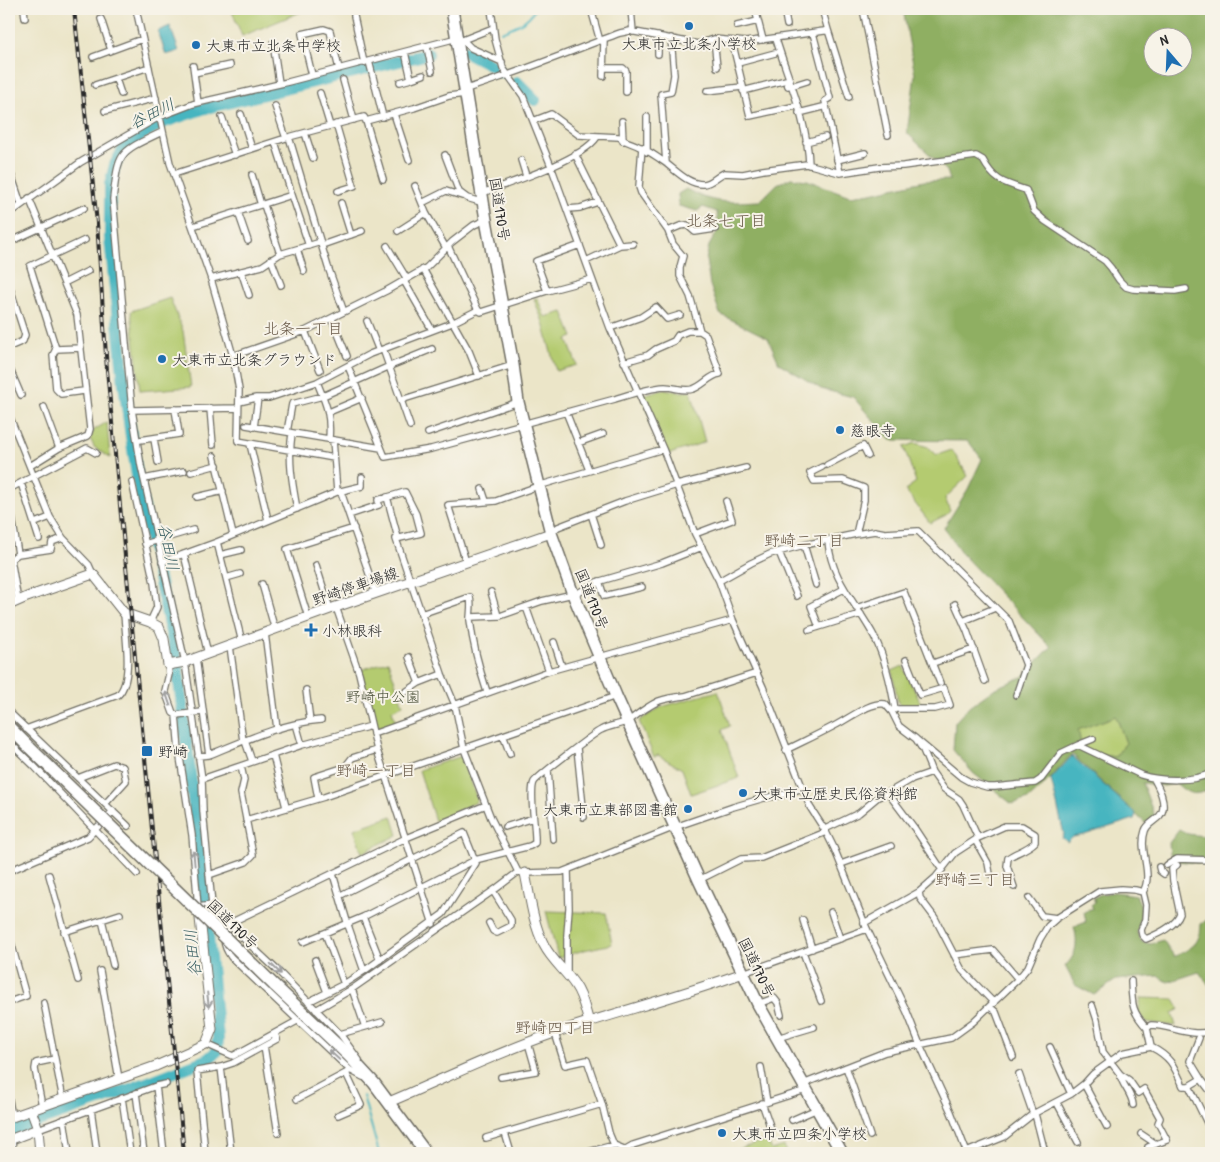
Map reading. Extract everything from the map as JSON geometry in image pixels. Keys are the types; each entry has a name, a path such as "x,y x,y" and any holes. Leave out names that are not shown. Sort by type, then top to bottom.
{"highway":[{"name":"国道170号","path":"452,9 459,40 486,220 522,424 552,533 573,595 616,696 743,973 758,1004 842,1153"},
{"name":"国道170号","path":"9,727 349,1056 390,1102 426,1153"}],"street":[{"path":"24,9 25,18"},
{"path":"136,9 160,124 174,174 212,279 233,356 239,390 238,441 334,458"},
{"path":"491,9 493,28 502,62 508,76 523,96 552,166 610,328 663,449 695,534 719,581 733,620 757,673 810,807 826,831 841,864 866,926 948,1105 966,1153 1004,1136 1034,1114 1057,1103 1122,1053 1151,1047 1172,1062 1183,1086 1188,1086 1201,1079"},
{"path":"590,9 602,40 603,76"},
{"path":"631,9 633,32"},
{"path":"755,9 763,40"},
{"path":"784,9 787,25"},
{"path":"822,9 849,97"},
{"path":"863,9 888,135"},
{"path":"354,16 383,117"},
{"path":"101,19 111,50"},
{"path":"737,26 758,21"},
{"path":"9,214 20,204 81,162 160,124 198,103 312,75 369,65 405,56 427,47 459,40 493,28"},
{"path":"312,75 302,34 324,29 330,31 339,69"},
{"path":"366,121 466,92 620,33 633,32 698,44 714,39 746,42 776,39 828,30"},
{"path":"813,33 830,98 826,101 840,173"},
{"path":"658,36 658,54"},
{"path":"666,163 662,94 671,92 674,75 672,38"},
{"path":"93,57 142,39"},
{"path":"714,39 717,67"},
{"path":"776,39 800,113 809,165"},
{"path":"459,40 471,48 502,62"},
{"path":"732,41 750,116 796,106"},
{"path":"272,42 279,83"},
{"path":"427,47 432,71"},
{"path":"738,63 775,53"},
{"path":"405,56 410,79"},
{"path":"194,73 230,65"},
{"path":"192,66 198,103"},
{"path":"95,86 149,68"},
{"path":"603,68 623,68 626,71 626,92"},
{"path":"400,82 423,75"},
{"path":"116,78 121,94"},
{"path":"343,80 354,120"},
{"path":"707,91 743,89 786,80 796,106 809,158"},
{"path":"791,86 807,81"},
{"path":"320,93 354,186 338,191"},
{"path":"105,111 156,98"},
{"path":"275,106 287,137 344,312"},
{"path":"800,113 822,107"},
{"path":"241,114 252,149"},
{"path":"394,114 409,160"},
{"path":"533,121 551,114 579,135 618,137 623,141 642,148 684,177 695,183 704,184 711,182 724,173 743,174 809,165 840,173 976,156 984,160 989,171 997,180 1026,190 1034,211 1045,221 1105,261 1119,280 1126,286 1142,290 1186,289"},
{"path":"647,116 647,152"},
{"path":"222,117 235,155"},
{"path":"174,174 287,137 364,117 383,179"},
{"path":"622,122 623,141"},
{"path":"160,124 122,155 117,164 113,199 132,410 144,479 184,662 190,713 202,779 203,811 212,905 228,924 276,969 340,1034 374,1083"},
{"path":"305,133 313,158"},
{"path":"422,203 446,191 462,196 483,198 592,145 597,137"},
{"path":"806,142 825,137"},
{"path":"275,142 309,246"},
{"path":"642,148 639,187 641,193 668,231 673,244 683,256 680,276 690,296 700,331"},
{"path":"837,160 865,153"},
{"path":"575,154 620,245"},
{"path":"445,155 462,196"},
{"path":"520,160 526,176"},
{"path":"9,168 20,204"},
{"path":"252,175 280,254"},
{"path":"415,186 426,213 447,247 478,310"},
{"path":"9,194 16,192"},
{"path":"193,226 292,195"},
{"path":"29,198 77,315 84,391 90,429 88,436 59,448 30,466"},
{"path":"568,209 580,208 598,202"},
{"path":"341,203 351,235"},
{"path":"14,240 84,208"},
{"path":"238,212 248,241"},
{"path":"398,231 426,213"},
{"path":"233,356 305,331 406,280 423,270 474,225 486,220"},
{"path":"668,231 680,226 688,226 695,232 709,228 715,229"},
{"path":"212,279 262,266 280,254 362,231"},
{"path":"84,391 61,394 56,389 53,355 56,349 30,266 85,240"},
{"path":"586,261 620,245 633,244"},
{"path":"547,291 536,261 580,245"},
{"path":"387,246 432,330"},
{"path":"297,249 304,271"},
{"path":"271,260 280,285"},
{"path":"423,270 469,351 479,376"},
{"path":"64,283 88,271"},
{"path":"241,271 249,295"},
{"path":"132,410 210,408 239,405 258,398 269,398 317,382 381,350 452,323 478,310 481,312 592,279"},
{"path":"9,285 25,335 23,340 9,347"},
{"path":"610,328 641,318 656,307 667,318 680,315"},
{"path":"9,311 16,308"},
{"path":"332,319 347,356"},
{"path":"367,321 390,366 410,426"},
{"path":"305,331 320,370"},
{"path":"348,366 384,457 431,449 615,399 637,391 666,387 681,390 692,389 703,384 715,374 720,374 706,335 700,331 688,331 678,335 674,341 648,355 624,362"},
{"path":"56,349 81,348"},
{"path":"297,509 290,476 289,450 292,404 323,396 432,349"},
{"path":"401,400 513,365"},
{"path":"9,367 21,395"},
{"path":"317,382 329,412 339,492 354,528 376,594"},
{"path":"254,427 258,398"},
{"path":"329,412 362,398"},
{"path":"428,433 518,402"},
{"path":"44,407 59,448"},
{"path":"210,408 213,445"},
{"path":"140,440 179,434 175,409"},
{"path":"566,412 589,470"},
{"path":"9,415 11,426 30,466 50,517 63,538 89,565 124,613 150,622 158,626 162,632 170,664 165,691 173,713 178,715 202,712"},
{"path":"246,425 381,448"},
{"path":"578,442 603,434"},
{"path":"154,438 158,462"},
{"path":"250,444 268,520"},
{"path":"856,534 864,500 864,488 843,480 814,480 810,473 863,446 868,456"},
{"path":"9,489 87,448 96,453"},
{"path":"466,562 448,505 496,501 589,470 663,449"},
{"path":"50,454 56,465"},
{"path":"214,456 233,535"},
{"path":"191,472 217,465"},
{"path":"552,533 558,527 625,501 677,485 746,468"},
{"path":"144,479 184,471"},
{"path":"162,562 339,492 362,486 362,477"},
{"path":"132,482 158,607 150,622"},
{"path":"21,483 40,539"},
{"path":"482,489 486,501"},
{"path":"197,497 223,492"},
{"path":"349,515 379,505 378,500 404,492 416,514 421,533 398,538"},
{"path":"387,497 398,538 396,539 442,674 455,705 464,749 491,818 521,873 544,945 555,962 576,985 589,1022"},
{"path":"695,534 732,520 726,501"},
{"path":"11,512 18,554"},
{"path":"591,514 601,545"},
{"path":"35,523 50,517"},
{"path":"308,617 287,549 354,528"},
{"path":"146,544 193,530"},
{"path":"719,581 751,563 804,545 875,531 885,533 918,531 1009,621 1026,665 1016,695"},
{"name":"野崎停車場線","path":"170,664 184,662 208,654 333,608 552,533"},
{"path":"18,601 11,559 18,554 51,549 52,542 63,538"},
{"path":"828,541 833,568 875,639 887,667 894,710 899,726 961,777 987,787 1018,786 1035,783 1042,779 1061,753 1093,739"},
{"path":"216,542 242,642"},
{"path":"804,545 816,585"},
{"path":"470,617 498,616 542,601 573,595 599,581 662,562 702,547"},
{"path":"220,555 241,550"},
{"path":"779,552 797,596"},
{"path":"184,554 208,654"},
{"path":"316,565 359,673 377,750 435,930"},
{"path":"9,605 94,574"},
{"path":"226,578 240,574"},
{"path":"599,581 604,596 642,587"},
{"path":"262,584 275,630"},
{"path":"819,627 811,606 844,589"},
{"path":"491,592 498,616"},
{"path":"856,608 904,592 940,683"},
{"path":"421,614 470,597 472,606 470,617 477,662 487,692"},
{"path":"955,604 985,681"},
{"path":"526,607 549,671"},
{"path":"963,621 995,608"},
{"path":"26,729 118,695 121,692 126,684 127,672 124,613"},
{"path":"809,630 861,614"},
{"path":"373,734 549,671 733,620"},
{"path":"265,633 277,729"},
{"path":"554,642 562,667"},
{"path":"230,646 244,741 252,762"},
{"path":"933,663 974,649"},
{"path":"409,657 419,683"},
{"path":"196,658 209,755"},
{"path":"786,750 880,703 894,710 935,709 950,705 944,688 920,695 906,660"},
{"path":"303,942 364,917 475,860 509,853 530,846 535,843 533,784 536,779 600,730 628,721 658,701 685,696 757,673"},
{"path":"404,693 419,683 442,674"},
{"path":"306,690 310,721"},
{"path":"246,820 386,776 616,696"},
{"path":"9,712 128,826"},
{"path":"9,1100 10,1117 156,1066 206,1044 212,1029 192,835 179,751 178,715"},
{"path":"198,756 209,755 277,729 321,720"},
{"path":"296,724 302,744"},
{"path":"202,779 302,744 371,726"},
{"path":"503,734 510,754"},
{"path":"916,739 932,772 944,789 959,799 963,805 988,863 990,874"},
{"path":"9,742 137,874"},
{"path":"1078,745 1141,775 1154,779 1203,778 1211,773"},
{"path":"577,748 584,817"},
{"path":"318,798 314,778 345,767 352,758 377,750"},
{"path":"273,755 286,807"},
{"path":"78,778 114,764 123,766 126,781 105,804"},
{"path":"209,874 246,862 253,855 241,793 244,780 240,766"},
{"path":"548,770 553,839"},
{"path":"699,880 740,859 761,858 826,831 859,813 878,797 912,779 932,772"},
{"path":"1154,779 1163,799 1163,810 1160,817 1149,824 1145,830 1147,884 1143,892 1146,904 1145,920 1141,930 1142,935 1146,939 1178,919 1180,908 1172,869 1177,865"},
{"path":"316,1010 352,989 435,930 521,873 562,872 675,827 733,807 786,794 802,788"},
{"path":"888,793 942,870"},
{"path":"374,1083 348,1072 231,957 224,948 223,940 228,924 406,838 486,805"},
{"path":"9,872 88,837 113,811"},
{"path":"505,827 533,818"},
{"path":"390,1102 554,1033 666,999 840,939 866,926 919,892 936,877 955,853 977,839 1005,826 1022,826 1035,834 1035,842 1008,858 1007,866 1014,887"},
{"path":"308,1002 344,984 364,971 443,914 476,863 464,833 339,896"},
{"path":"841,864 891,846"},
{"path":"1167,865 1177,859 1211,860"},
{"path":"1160,866 1160,871 1164,874"},
{"path":"566,975 569,908 568,870"},
{"path":"333,874 347,924 364,971"},
{"path":"49,876 78,980"},
{"path":"1147,884 1154,884"},
{"path":"554,1033 566,1065 587,1060 614,1145 622,1151 765,1102 885,1052 951,1038 973,1022 1018,979 1028,967 1048,926 1057,918 1100,891 1121,889 1143,892"},
{"path":"489,923 493,931 497,933 511,926 511,920 492,891"},
{"path":"919,892 920,898 935,918 962,970 996,1012 1013,1057"},
{"path":"1029,898 1042,916 1057,918"},
{"path":"198,907 212,905"},
{"path":"831,912 840,939"},
{"path":"64,932 120,914"},
{"path":"364,917 380,960"},
{"path":"102,920 113,965"},
{"path":"803,920 812,949"},
{"path":"325,933 344,984"},
{"path":"9,935 26,996 9,1002"},
{"path":"954,955 993,950 1018,979"},
{"path":"803,952 821,1001"},
{"path":"315,960 327,992"},
{"path":"100,972 119,1079"},
{"path":"1131,981 1132,1006 1136,1016 1147,1028 1151,1047"},
{"path":"352,989 365,1026"},
{"path":"758,1004 774,998 778,1003 781,1015"},
{"path":"44,1003 63,1099"},
{"path":"1092,1005 1098,1020 1103,1052 1120,1074 1132,1097 1132,1105"},
{"path":"206,1044 229,1056 233,1056 297,1021"},
{"path":"340,1034 382,1022"},
{"path":"1147,1028 1151,1025 1161,1025 1190,1032 1211,1031"},
{"path":"777,1038 814,1026"},
{"path":"205,1153 197,1071 221,1067 277,1039 275,1034"},
{"path":"1199,1038 1190,1061 1211,1092"},
{"path":"501,1077 536,1071 528,1043"},
{"path":"264,1046 278,1133"},
{"path":"1050,1047 1071,1094"},
{"path":"42,1106 35,1069 36,1063 55,1059"},
{"path":"221,1067 231,1153"},
{"path":"761,1067 765,1102 771,1129"},
{"path":"846,1067 870,1136"},
{"path":"297,1099 348,1072"},
{"path":"338,1115 361,1105 348,1072"},
{"path":"1019,1074 1034,1114 1045,1153"},
{"path":"1120,1074 1129,1080 1138,1093 1144,1089 1160,1118 1158,1123 1167,1140 1148,1147 1150,1153"},
{"path":"14,1153 10,1140 91,1109 166,1084"},
{"path":"1084,1084 1108,1127"},
{"path":"156,1086 164,1153"},
{"path":"1188,1086 1211,1131"},
{"path":"136,1093 144,1153"},
{"path":"122,1098 130,1153"},
{"path":"1057,1103 1078,1142"},
{"path":"486,1138 602,1104"},
{"path":"91,1109 97,1153"},
{"path":"792,1120 817,1109"},
{"path":"31,1110 38,1129 40,1153"},
{"path":"64,1120 69,1153"},
{"path":"504,1133 511,1153"},
{"path":"1140,1134 1156,1144"},
{"path":"584,1153 614,1145"}],"green space":[{"path":"231,9 308,9 242,36"},
{"path":"903,9 1211,9 1211,788 1196,794 1184,790 1176,783 1164,786 1142,783 1155,817 1145,823 1072,754 1029,799 1012,804 973,773 953,750 955,722 969,707 994,689 1022,677 1051,647 963,555 944,528 968,489 982,459 968,441 890,440 853,397 821,389 779,363 768,338 720,314 710,285 706,260 709,246 718,230 717,212 703,207 697,211 679,206 678,194 686,189 714,200 731,202 760,201 777,184 791,178 807,180 850,196 924,181 950,180 947,171 907,133 915,75","holes":["1116,716 1126,743 1115,757 1083,752 1078,730"]},
{"name":"大東市立北条グラウンド","path":"170,298 183,331 191,387 140,391 131,311"},
{"path":"537,298 545,317 563,312 573,337 567,339 577,365 556,371 542,319 534,299"},
{"path":"666,389 679,392 691,391 705,442 667,455 641,395"},
{"path":"107,422 110,458 94,447 90,438 94,430"},
{"path":"915,443 928,447 937,455 952,450 968,476 945,498 950,511 930,523 905,490 916,482 904,447"},
{"name":"野崎中公園","path":"388,661 403,705 392,710 396,723 375,728 361,670"},
{"path":"903,666 922,706 901,707 898,702 892,671"},
{"path":"718,691 730,726 722,730 739,778 691,794 682,769 658,755 654,757 639,721 661,707"},
{"path":"1116,716 1126,743 1115,757 1082,752 1077,730"},
{"path":"462,756 477,799 475,803 435,821 419,770"},
{"path":"392,816 398,835 362,853 354,829"},
{"path":"1179,830 1188,834 1211,837 1211,864 1175,861 1170,853 1169,843"},
{"path":"1114,892 1136,895 1141,910 1137,933 1142,942 1151,944 1163,940 1174,956 1187,950 1197,941 1201,924 1211,917 1211,988 1199,972 1168,982 1158,976 1116,980 1094,995 1075,985 1065,966 1076,948 1074,927 1086,922 1084,912 1093,908 1091,905 1095,902 1093,898 1101,894"},
{"path":"546,911 606,913 612,944 558,958"},
{"path":"1141,998 1174,999 1180,1009 1172,1013 1176,1026 1146,1022 1138,1013"},
{"path":"767,1140 772,1150 784,1146 786,1153 726,1153"}],"water":[{"path":"170,26 179,51 166,55 158,31"},
{"path":"1072,756 1136,814 1134,819 1073,837 1068,842 1062,838 1064,834 1051,779"}],"waterway":[{"name":"谷田川","path":"501,32 525,20 535,9"},
{"name":"谷田川","path":"462,50 491,65 501,73"},
{"name":"谷田川","path":"9,1131 128,1090 208,1059 217,1051 218,1038 201,865 176,656 138,482 124,384 110,237 110,185 115,165 125,146 167,121 202,109 428,54"},
{"name":"谷田川","path":"517,82 535,100"},
{"path":"363,1096 379,1153"}],"railway":[{"path":"74,9 97,223 107,370 184,1153"}],"place":[{"name":"大東市立北条小学校","path":"689,26"},
{"name":"大東市立北条中学校","path":"196,45"},
{"name":"大東市立北条グラウンド","path":"162,359"},
{"name":"慈眼寺","path":"840,430"},
{"name":"小林眼科","path":"311,630"},
{"name":"野崎","path":"147,751"},
{"name":"大東市立歴史民俗資料館","path":"743,793"},
{"name":"大東市立東部図書館","path":"688,809"},
{"name":"大東市立四条小学校","path":"722,1133"}],"district":[{"name":"北条七丁目","path":"726,220"},
{"name":"北条一丁目","path":"303,328"},
{"name":"野崎二丁目","path":"804,540"},
{"name":"野崎一丁目","path":"376,770"},
{"name":"野崎三丁目","path":"975,879"},
{"name":"野崎四丁目","path":"555,1027"}]}
